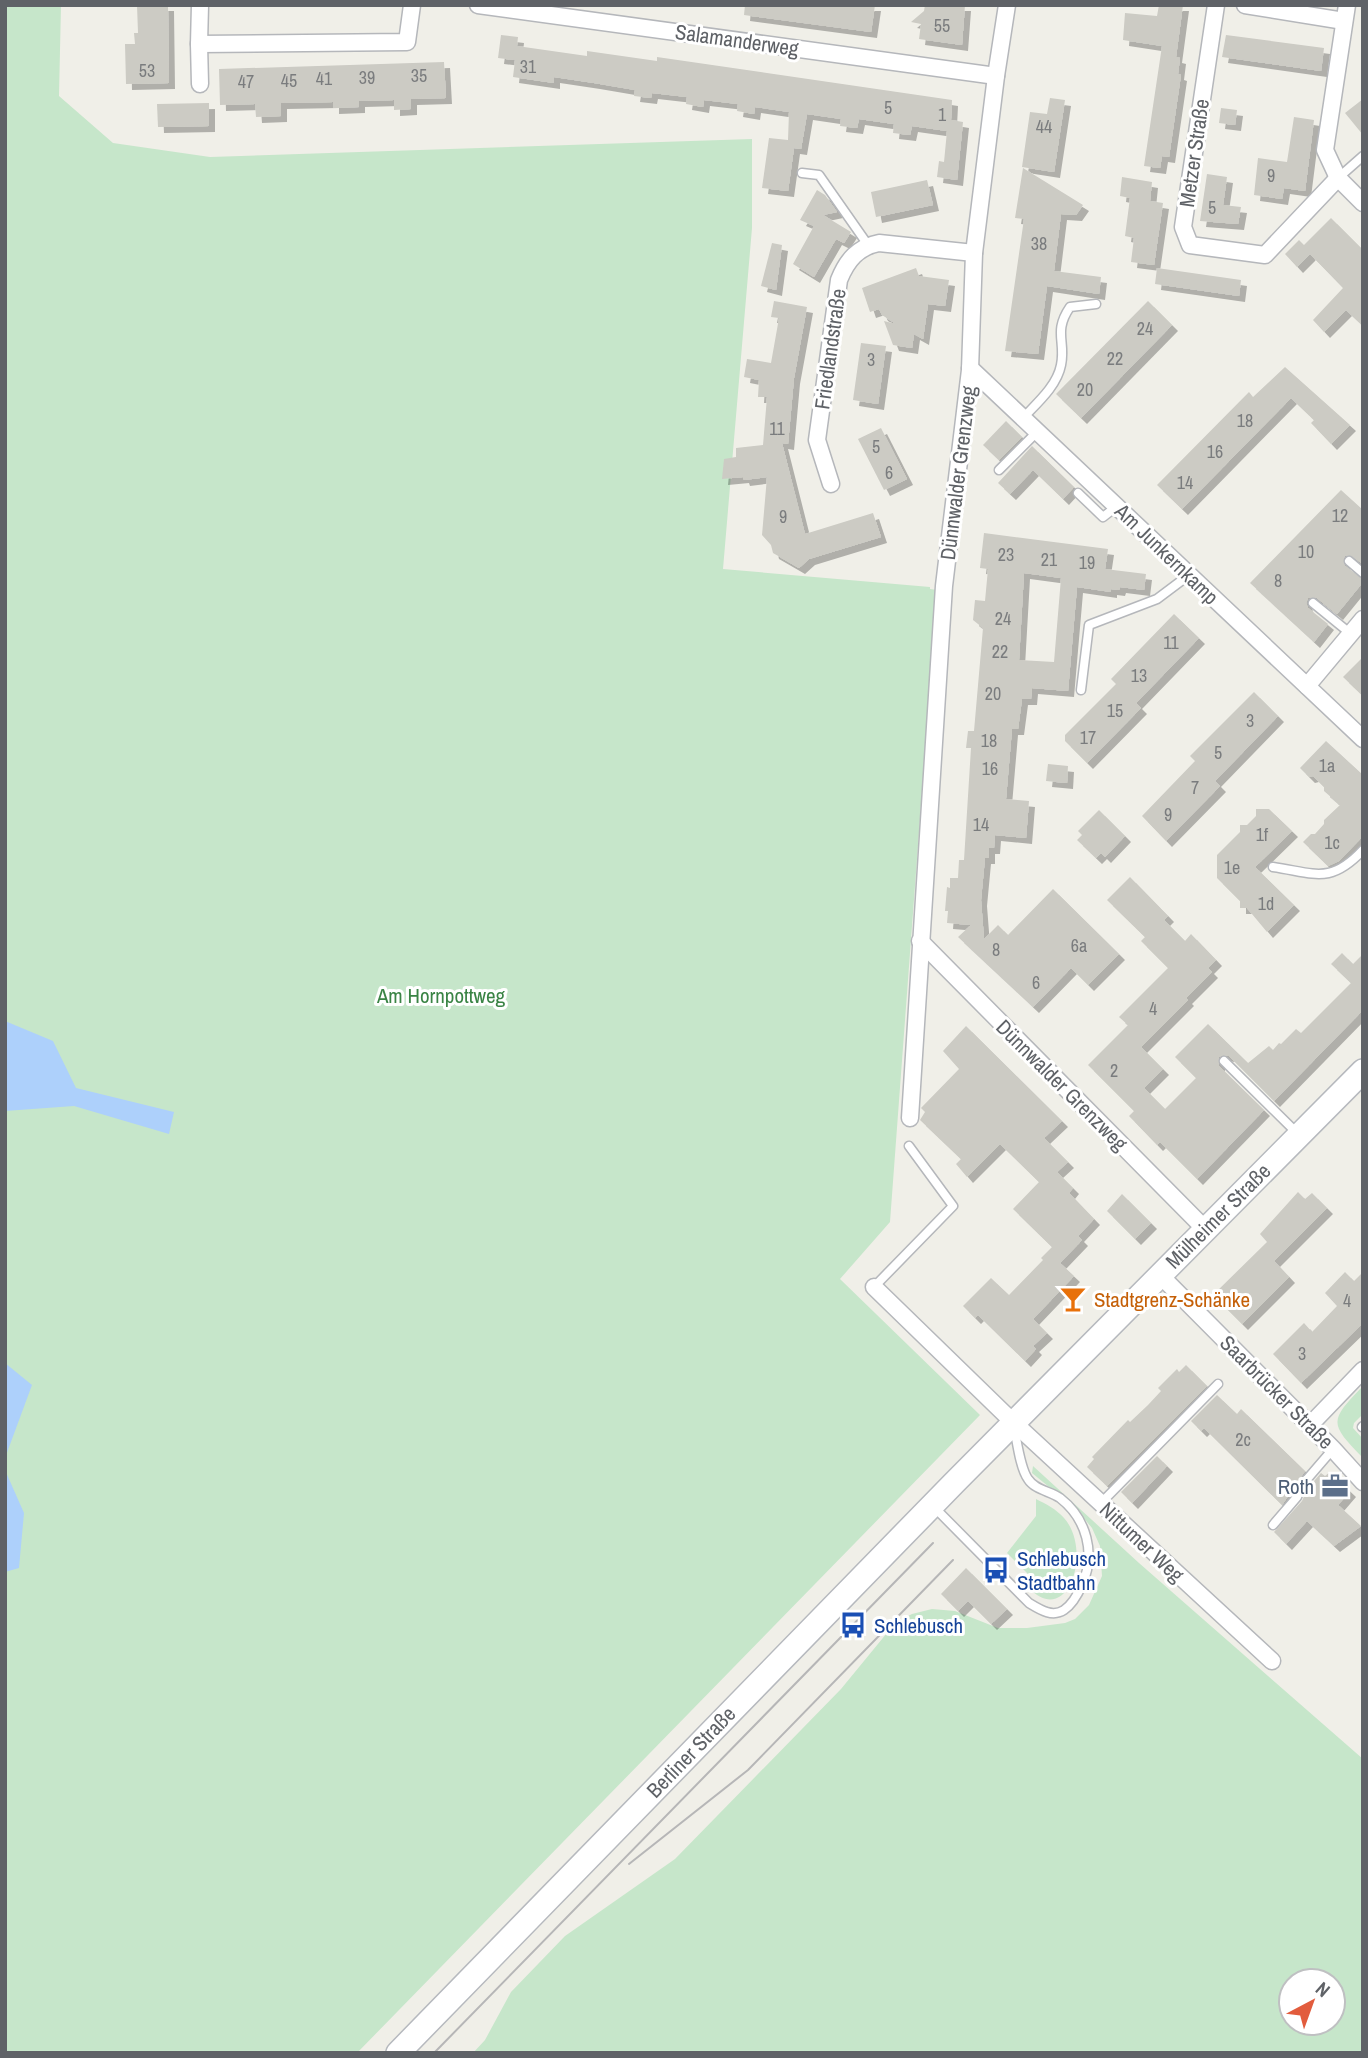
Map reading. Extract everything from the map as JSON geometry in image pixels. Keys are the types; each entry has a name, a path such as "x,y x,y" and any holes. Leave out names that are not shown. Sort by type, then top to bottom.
{"main road":[{"name":"Mülheimer Straße","path":"985,1452 1363,1070"},
{"name":"Berliner Straße","path":"398,2053 939,1512 985,1452"}],"street":[{"path":"200,5 200,84"},
{"path":"199,44 407,42 412,5"},
{"name":"Salamanderweg","path":"478,5 996,76"},
{"name":"Dünnwalder Grenzweg","path":"910,1118 944,586 970,368 974,253 1007,5"},
{"name":"Metzer Straße","path":"1216,5 1183,227 1190,245 1265,255 1338,178"},
{"path":"1245,5 1345,13 1325,150 1338,178 1363,203"},
{"path":"868,245 879,243 974,253"},
{"name":"Friedlandstraße","path":"831,484 817,440 839,280 853,256 868,245"},
{"name":"Am Junkernkamp","path":"970,368 1363,739"},
{"path":"1307,686 1363,619"},
{"name":"Dünnwalder Grenzweg","path":"920,941 1205,1228"},
{"name":"Saarbrücker Straße","path":"1160,1275 1363,1482"},
{"path":"874,1287 1014,1423"},
{"path":"1310,1425 1363,1370"},
{"name":"Nittumer Weg","path":"1014,1423 1272,1661"}],"lane":[{"path":"1338,178 1363,156"},
{"path":"802,173 819,175 868,245"},
{"path":"1023,418 1052,386 1061,366 1061,320 1070,307 1097,303"},
{"path":"999,470 1038,432"},
{"path":"1078,493 1103,517 1116,506"},
{"path":"1349,561 1363,573"},
{"path":"1081,690 1089,625 1157,599 1189,575"},
{"path":"1313,603 1351,634"},
{"path":"1273,867 1328,876 1350,863 1363,850"},
{"path":"1224,1061 1298,1134"},
{"path":"874,1287 953,1206 909,1146"},
{"path":"1100,1504 1218,1384"},
{"path":"939,1512 1040,1610 1060,1613 1077,1596 1087,1573 1089,1548 1085,1530 1074,1511 1059,1497 1038,1488 1028,1479 1014,1423"},
{"path":"1273,1525 1333,1449"}],"green space":[{"name":"Am Hornpottweg","path":"5,5 61,5 59,96 113,143 210,157 752,139 752,228 723,569 930,587 937,590 890,1222 840,1279 980,1415 357,2053 5,2053"},
{"path":"1363,1386 1363,1414 1353,1428 1363,1439 1363,1458 1344,1437 1338,1422 1344,1407"},
{"path":"1033,1466 1139,1563 1363,1759 1363,2053 473,2053 485,2040 511,1992 565,1936 675,1859 841,1689 896,1622 932,1609 955,1611 998,1628 1027,1628 1075,1619 1089,1605 1102,1576 1100,1546 1092,1528 1077,1510 1032,1473"},
{"path":"1036,1499 1064,1518 1072,1532 1076,1548 1076,1565 1072,1580 1065,1592 1055,1599 1043,1598 1029,1588 1035,1581 1007,1553 1036,1516"}],"water":[{"path":"5,1021 53,1041 76,1088 174,1112 169,1134 74,1106 5,1111"},
{"path":"5,1363 32,1385 5,1458"},
{"path":"5,1470 24,1513 19,1568 5,1572"}],"building":[{"path":"137,5 168,5 169,83 126,84 125,44 135,44 134,33 138,33"},
{"path":"745,5 875,5 871,32 744,15"},
{"path":"925,5 965,5 962,45 919,39 921,24 911,22 924,11"},
{"path":"1159,5 1183,5 1176,57 1180,58 1178,74 1181,75 1169,157 1162,156 1160,168 1144,166 1162,46 1123,40 1125,13 1157,16"},
{"path":"501,35 518,37 517,46 587,56 587,51 657,61 657,57 952,100 951,120 963,122 957,180 937,177 939,161 944,162 947,131 912,126 910,135 893,133 894,124 859,119 857,128 840,126 841,119 807,114 801,149 794,148 788,191 762,188 769,138 788,140 789,112 755,107 754,114 737,111 738,104 704,100 703,107 686,104 687,97 652,93 651,98 634,96 635,90 594,83 554,77 554,83 513,77 515,60 498,58"},
{"path":"1226,35 1324,48 1321,71 1222,57"},
{"path":"444,62 446,98 411,99 411,109 394,110 394,100 359,101 359,107 333,108 333,102 281,103 281,116 256,117 255,104 220,105 219,69"},
{"path":"1050,98 1065,100 1054,172 1022,167 1030,112 1047,114"},
{"path":"1363,99 1363,135 1345,113"},
{"path":"209,103 209,126 158,127 157,104"},
{"path":"1221,108 1237,110 1235,125 1219,123"},
{"path":"1294,117 1314,120 1305,191 1284,188 1282,199 1254,195 1258,158 1287,162"},
{"path":"1023,168 1083,205 1076,215 1061,214 1054,271 1101,277 1099,294 1047,286 1038,354 1005,351 1024,219 1015,218"},
{"path":"1207,174 1227,177 1223,205 1241,207 1238,224 1200,221"},
{"path":"1122,177 1152,182 1150,201 1163,203 1154,265 1131,262 1134,238 1125,236 1130,198 1120,196"},
{"path":"927,180 933,205 876,217 871,192"},
{"path":"817,190 825,195 837,212 823,215 851,232 844,243 836,239 814,277 793,264 814,226 800,220"},
{"path":"1331,218 1363,250 1363,326 1346,310 1324,332 1313,320 1343,288 1310,254 1297,267 1285,254 1299,240 1304,245"},
{"path":"772,243 782,245 776,290 761,286"},
{"path":"916,268 919,276 949,280 945,306 928,304 923,339 914,334 912,348 893,345 884,321 896,324 882,315 879,309 870,312 862,288"},
{"path":"1157,268 1241,280 1239,296 1155,284"},
{"path":"774,301 807,307 794,378 788,444 782,443 805,534 873,513 881,537 809,559 799,568 773,553 771,545 762,535 767,477 722,479 724,459 736,457 736,448 763,445 767,397 758,397 759,380 744,377 747,359 771,363 779,318 771,317"},
{"path":"1148,301 1172,325 1081,418 1056,394"},
{"path":"861,343 886,346 878,404 853,400"},
{"path":"1285,367 1350,425 1331,444 1311,423 1314,420 1291,398 1182,509 1157,485 1249,392 1253,397"},
{"path":"1006,421 1022,437 999,460 983,445"},
{"path":"881,428 907,479 884,490 858,439"},
{"path":"1032,446 1074,487 1063,499 1033,470 1010,494 998,483"},
{"path":"1341,490 1363,510 1363,564 1350,555 1343,560 1345,566 1363,579 1363,582 1337,614 1317,598 1308,598 1308,608 1328,624 1314,642 1250,583"},
{"path":"984,533 1108,549 1105,569 1146,574 1144,590 1120,587 1119,590 1111,589 1111,592 1077,587 1068,691 1032,688 1031,699 1022,699 1018,729 1012,729 1006,799 1029,801 1026,838 995,835 994,848 989,848 989,858 985,858 981,900 984,939 998,925 1008,935 1053,889 1119,954 1088,985 1071,968 1033,1007 958,937 971,925 947,923 948,911 945,911 950,878 958,878 959,860 964,860 971,748 966,748 968,731 974,731 983,628 973,620 975,600 985,601 988,569 980,568","holes":["1024,573 1061,578 1054,662 1019,660"]},
{"path":"1174,614 1199,638 1136,703 1141,708 1087,763 1065,741 1065,735 1116,684 1111,679"},
{"path":"1363,657 1363,696 1343,677"},
{"path":"1254,692 1278,716 1215,781 1220,786 1166,841 1142,816 1195,761 1190,756"},
{"path":"1326,741 1363,775 1363,836 1339,861 1328,866 1303,842 1311,834 1315,834 1324,824 1324,820 1340,805 1324,791 1324,787 1313,776 1309,777 1300,768"},
{"path":"1048,764 1068,766 1067,783 1046,781"},
{"path":"1256,809 1269,809 1292,831 1255,867 1294,905 1267,932 1247,908 1240,908 1240,901 1217,878 1217,855 1240,832 1240,825 1247,825 1256,816"},
{"path":"1099,810 1125,836 1105,857 1101,853 1096,858 1077,840 1082,835 1078,831"},
{"path":"1130,877 1168,916 1164,920 1185,941 1191,934 1216,960 1208,968 1212,972 1186,998 1188,1000 1141,1047 1163,1069 1144,1088 1165,1109 1196,1078 1175,1057 1208,1024 1248,1063 1269,1046 1273,1050 1296,1029 1301,1033 1351,983 1331,964 1342,953 1353,964 1363,954 1363,1010 1274,1101 1229,1056 1219,1057 1219,1066 1264,1110 1197,1179 1160,1142 1157,1145 1129,1116 1134,1111 1088,1065 1128,1025 1119,1017 1168,968 1141,941 1145,937 1107,900"},
{"path":"966,1026 1062,1121 1044,1138 1068,1162 1057,1172 1073,1188 1069,1193 1094,1219 1078,1236 1082,1240 1060,1263 1074,1276 1033,1319 1047,1333 1033,1346 1036,1349 1025,1361 978,1315 975,1318 963,1306 991,1278 1009,1295 1052,1247 1013,1209 1039,1182 1000,1144 967,1177 956,1164 961,1159 920,1120 925,1112 921,1108 959,1069 943,1051"},
{"path":"1298,1192 1305,1199 1312,1193 1327,1208 1274,1261 1289,1277 1242,1324 1213,1295 1267,1242 1260,1234"},
{"path":"1122,1194 1151,1223 1135,1239 1107,1211"},
{"path":"1345,1272 1354,1281 1363,1272 1363,1323 1301,1383 1273,1354 1304,1323 1312,1332 1337,1306 1325,1293"},
{"path":"1186,1365 1207,1386 1107,1486 1087,1467 1094,1459 1092,1457 1128,1420 1130,1422 1148,1405 1161,1391 1158,1388 1177,1369 1179,1372"},
{"path":"1217,1395 1237,1414 1241,1409 1305,1471 1282,1505 1204,1428 1201,1431 1191,1421"},
{"path":"1157,1456 1167,1466 1132,1503 1121,1492"},
{"path":"1330,1472 1350,1491 1338,1505 1361,1526 1334,1546 1307,1521 1286,1544 1274,1532 1302,1501 1308,1488 1321,1473 1325,1476"},
{"path":"966,1568 1007,1609 991,1624 968,1601 958,1611 941,1594"}],"tram line":[{"path":"434,2053 933,1543"},
{"path":"629,1864 748,1770 953,1560"}],"place":[{"name":"Stadtgrenz-Schänke","path":"1073,1299"},
{"name":"Roth","path":"1335,1486"},
{"name":"Schlebusch Stadtbahn","path":"996,1570"},
{"name":"Schlebusch","path":"853,1625"}]}
